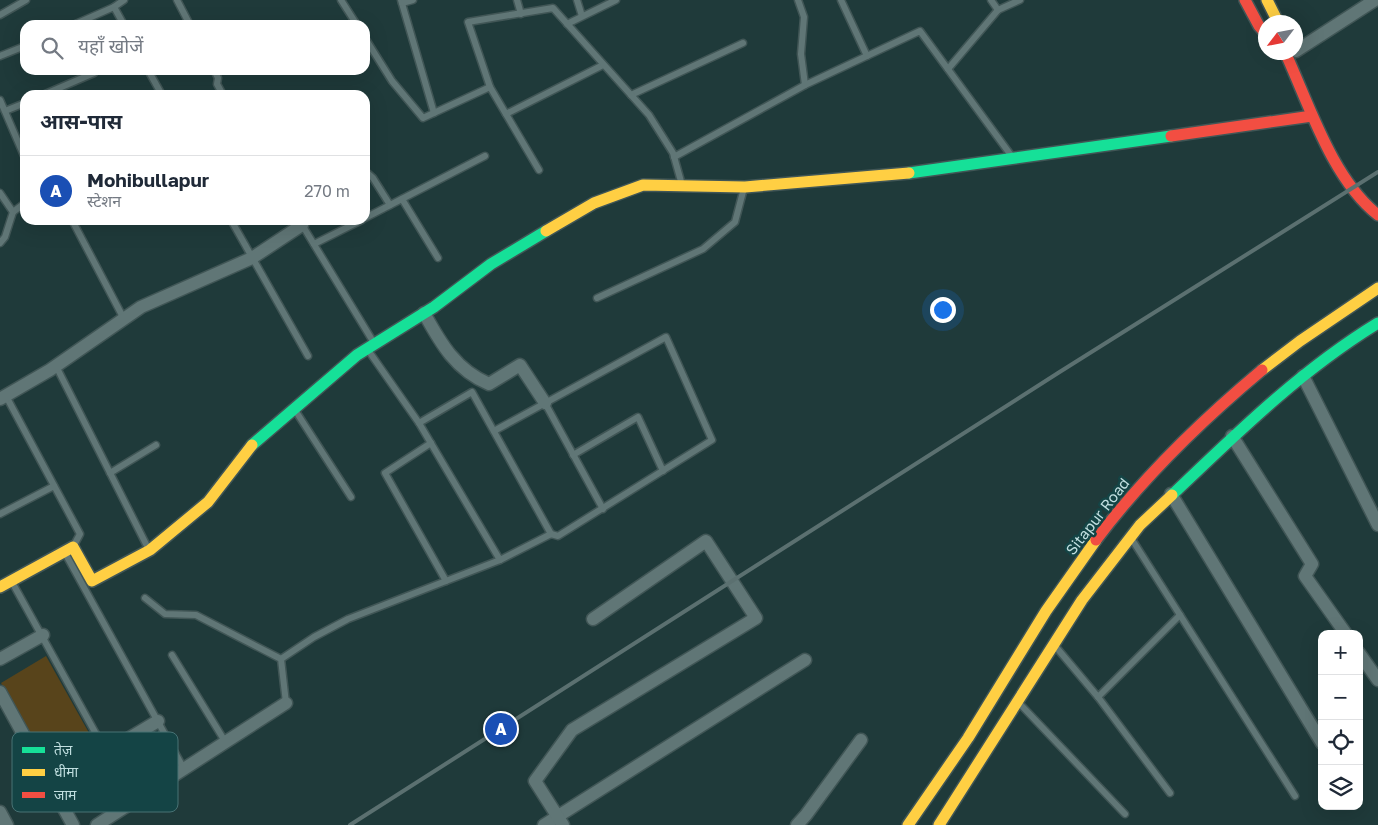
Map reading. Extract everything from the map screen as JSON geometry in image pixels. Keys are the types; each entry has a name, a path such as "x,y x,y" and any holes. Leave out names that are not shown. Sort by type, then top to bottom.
{"street":[{"path":"1244,0 1258,26"},
{"path":"1267,0 1274,15"},
{"path":"1303,44 1375,0"},
{"path":"1291,60 1312,116 1332,156 1364,204 1378,215"},
{"path":"0,587 68,549 92,581 150,550 208,502 246,450 371,346 424,313 491,264 594,203 643,185 745,187 920,172 1312,116"},
{"path":"3,397 56,366 141,307 252,258 297,225"},
{"name":"Sitapur Road","path":"908,825 968,738 1047,609 1098,537 1156,468 1238,390 1334,316 1378,288"},
{"path":"424,313 454,362 473,377 489,384 520,365 545,403"},
{"path":"939,825 1082,600 1130,538 1171,494 1274,398 1350,340 1378,322"},
{"path":"1303,376 1378,525"},
{"path":"1232,436 1312,564 1305,576 1343,630"},
{"path":"1171,494 1318,736"},
{"path":"560,821 535,781 572,730 756,618 706,541 593,619"},
{"path":"0,659 43,635"},
{"path":"1363,659 1378,680"},
{"path":"544,825 560,821 805,660"},
{"path":"0,692 22,732"},
{"path":"178,774 286,703"},
{"path":"140,732 158,721"},
{"path":"797,825 861,740"},
{"path":"0,812 7,825"},
{"path":"66,812 73,825"},
{"path":"97,825 118,812"}],"lane":[{"path":"0,15 26,0"},
{"path":"84,20 114,7 124,0"},
{"path":"177,0 187,20"},
{"path":"341,0 354,20"},
{"path":"413,0 401,2 434,113"},
{"path":"517,0 521,14"},
{"path":"578,0 582,16"},
{"path":"567,24 616,0"},
{"path":"798,0 804,17 801,54 805,86"},
{"path":"842,0 867,56"},
{"path":"991,0 998,10"},
{"path":"948,69 998,10 1020,0"},
{"path":"114,7 121,20"},
{"path":"539,170 490,87 468,22 553,8 649,115 674,157 682,186"},
{"path":"674,157 805,86 920,31 1014,158"},
{"path":"631,95 743,43"},
{"path":"370,46 392,81 423,118 490,87"},
{"path":"0,56 20,48"},
{"path":"506,114 602,64"},
{"path":"55,90 89,75"},
{"path":"151,75 159,90"},
{"path":"216,75 217,84 220,90"},
{"path":"0,100 20,146"},
{"path":"5,111 20,104"},
{"path":"370,215 485,156"},
{"path":"370,175 390,205"},
{"path":"597,298 703,249 734,222 745,187"},
{"path":"0,193 13,212"},
{"path":"402,199 438,258"},
{"path":"0,243 5,237 13,212 20,207"},
{"path":"75,225 124,319"},
{"path":"234,225 308,356"},
{"path":"303,225 371,346 500,560"},
{"path":"314,244 352,225"},
{"path":"281,659 314,636 348,619 500,560 551,534 558,536 712,440 666,336 494,431"},
{"path":"56,366 150,550"},
{"path":"419,423 472,392 551,534"},
{"path":"3,397 80,534 68,549 164,732"},
{"path":"545,403 603,508"},
{"path":"295,410 351,497"},
{"path":"573,454 638,416 664,471"},
{"path":"431,443 385,473 446,581"},
{"path":"110,473 156,445"},
{"path":"1,511 54,486"},
{"path":"1130,538 1295,796"},
{"path":"11,581 43,635 95,732"},
{"path":"144,598 165,614 196,615 281,659"},
{"path":"1098,697 1180,615"},
{"path":"1054,644 1098,697 1170,793"},
{"path":"172,655 226,743"},
{"path":"281,659 286,703"},
{"path":"1018,702 1125,814"},
{"path":"178,757 185,770"}],"shaded area":[{"path":"46,656 88,732 29,732 1,683"}],"railway":[{"path":"350,825 1058,373 1378,172"}],"traffic: fast":[{"path":"909,173 1171,136"},
{"path":"252,445 357,355 434,307 491,264 546,231"},
{"path":"1172,495 1270,403 1322,361 1378,323"}],"traffic: slow":[{"path":"1267,0 1274,15"},
{"path":"546,231 594,203 643,185 745,187 909,173"},
{"path":"1262,370 1300,341 1378,288"},
{"path":"0,587 73,547 92,581 150,550 208,502 252,445"},
{"path":"939,825 1082,600 1140,525 1172,495"},
{"path":"908,825 968,738 1046,611 1096,540"}],"traffic: jam":[{"path":"1245,0 1258,24"},
{"path":"1288,60 1323,140 1347,182 1378,215"},
{"path":"1171,136 1312,116"},
{"path":"1096,540 1114,516 1174,450 1262,370"}],"place":[{"name":"Mohibullapur","path":"501,729"}]}
